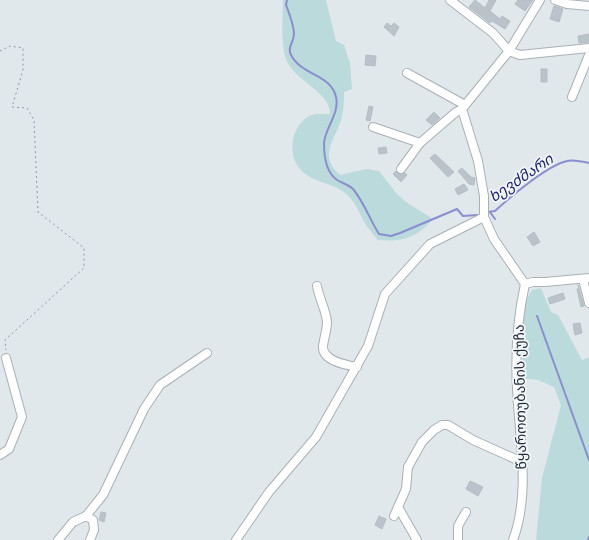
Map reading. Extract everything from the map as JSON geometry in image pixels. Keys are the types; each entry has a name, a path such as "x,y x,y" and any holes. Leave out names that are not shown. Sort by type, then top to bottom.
{"street":[{"path":"450,0 493,33 509,51 520,55 588,51 572,97"},
{"path":"401,169 420,143 464,107 509,51 540,0"},
{"path":"555,0 567,4 589,6"},
{"path":"407,73 464,107 478,161 484,196 484,217 494,239 525,284 533,282 586,279 589,303"},
{"path":"373,127 420,143"},
{"path":"236,540 269,492 316,438 368,346 385,294 430,244 484,217"},
{"name":"წყაროთუბანის ქუჩა","path":"513,540 516,532 522,492 517,322 525,284"},
{"path":"317,286 327,324 323,348 325,354 342,364 357,367"},
{"path":"58,540 73,522 86,516 103,495 144,409 160,385 207,353"},
{"path":"0,455 9,449 22,417 6,358"},
{"path":"394,516 406,489 408,467 422,442 434,430 442,425 448,425 473,440 522,462"},
{"path":"398,507 416,539"},
{"path":"458,540 458,526 466,512"},
{"path":"86,516 93,520 94,530 90,540"}],"path":[{"path":"0,51 10,46 23,48 23,70 12,107 26,108 34,120 38,212 84,248 84,268 5,340 6,358"}],"shaded area":[{"path":"283,0 326,0 336,41 344,45 350,63 352,89 344,92 341,120 329,151 333,167 340,175 367,169 379,171 397,194 406,202 433,219 415,235 395,240 378,240 366,225 354,203 344,192 308,176 298,166 294,158 293,142 298,126 311,115 330,114 329,106 325,99 296,73 286,59 282,37"},
{"path":"541,288 551,312 558,315 582,360 589,357 589,540 536,540 542,478 561,405 554,387 538,380 522,378 520,332 523,310 532,290"}],"building":[{"path":"475,0 485,8 489,0 496,0 490,11 500,19 502,16 510,21 505,29 492,21 490,23 469,7"},
{"path":"518,0 533,0 525,11 515,4"},
{"path":"554,6 563,9 559,22 550,19"},
{"path":"387,23 391,26 394,23 399,27 394,36 384,27"},
{"path":"589,34 589,42 579,43 578,36"},
{"path":"366,55 376,56 375,66 365,65"},
{"path":"541,69 547,69 547,82 541,82"},
{"path":"369,106 373,107 370,121 366,120"},
{"path":"434,112 440,118 432,125 426,120"},
{"path":"386,147 387,153 379,154 378,148"},
{"path":"435,154 454,172 448,177 430,158"},
{"path":"462,168 471,177 475,178 474,185 469,184 458,171"},
{"path":"396,171 400,174 405,173 407,175 401,182 393,174"},
{"path":"464,184 468,190 458,195 455,189"},
{"path":"534,232 540,242 533,246 527,237"},
{"path":"578,285 584,306 581,307 577,289 579,289"},
{"path":"563,293 565,299 550,304 548,298"},
{"path":"580,323 582,333 575,335 573,324"},
{"path":"470,481 483,487 478,496 466,489"},
{"path":"101,512 106,513 104,522 99,520"},
{"path":"379,516 386,519 382,529 375,525"}],"waterway":[{"name":"ხევძმარი","path":"287,0 286,5 294,30 294,37 290,47 291,55 302,67 328,84 333,89 336,97 336,109 326,133 324,144 324,154 328,169 333,177 353,189 379,234 391,236 457,209 463,216 477,215"},
{"name":"ხევძმარი","path":"488,212 495,211 530,182 559,164 573,160 589,163"},
{"path":"490,212 495,219"},
{"path":"537,316 589,460"}]}
